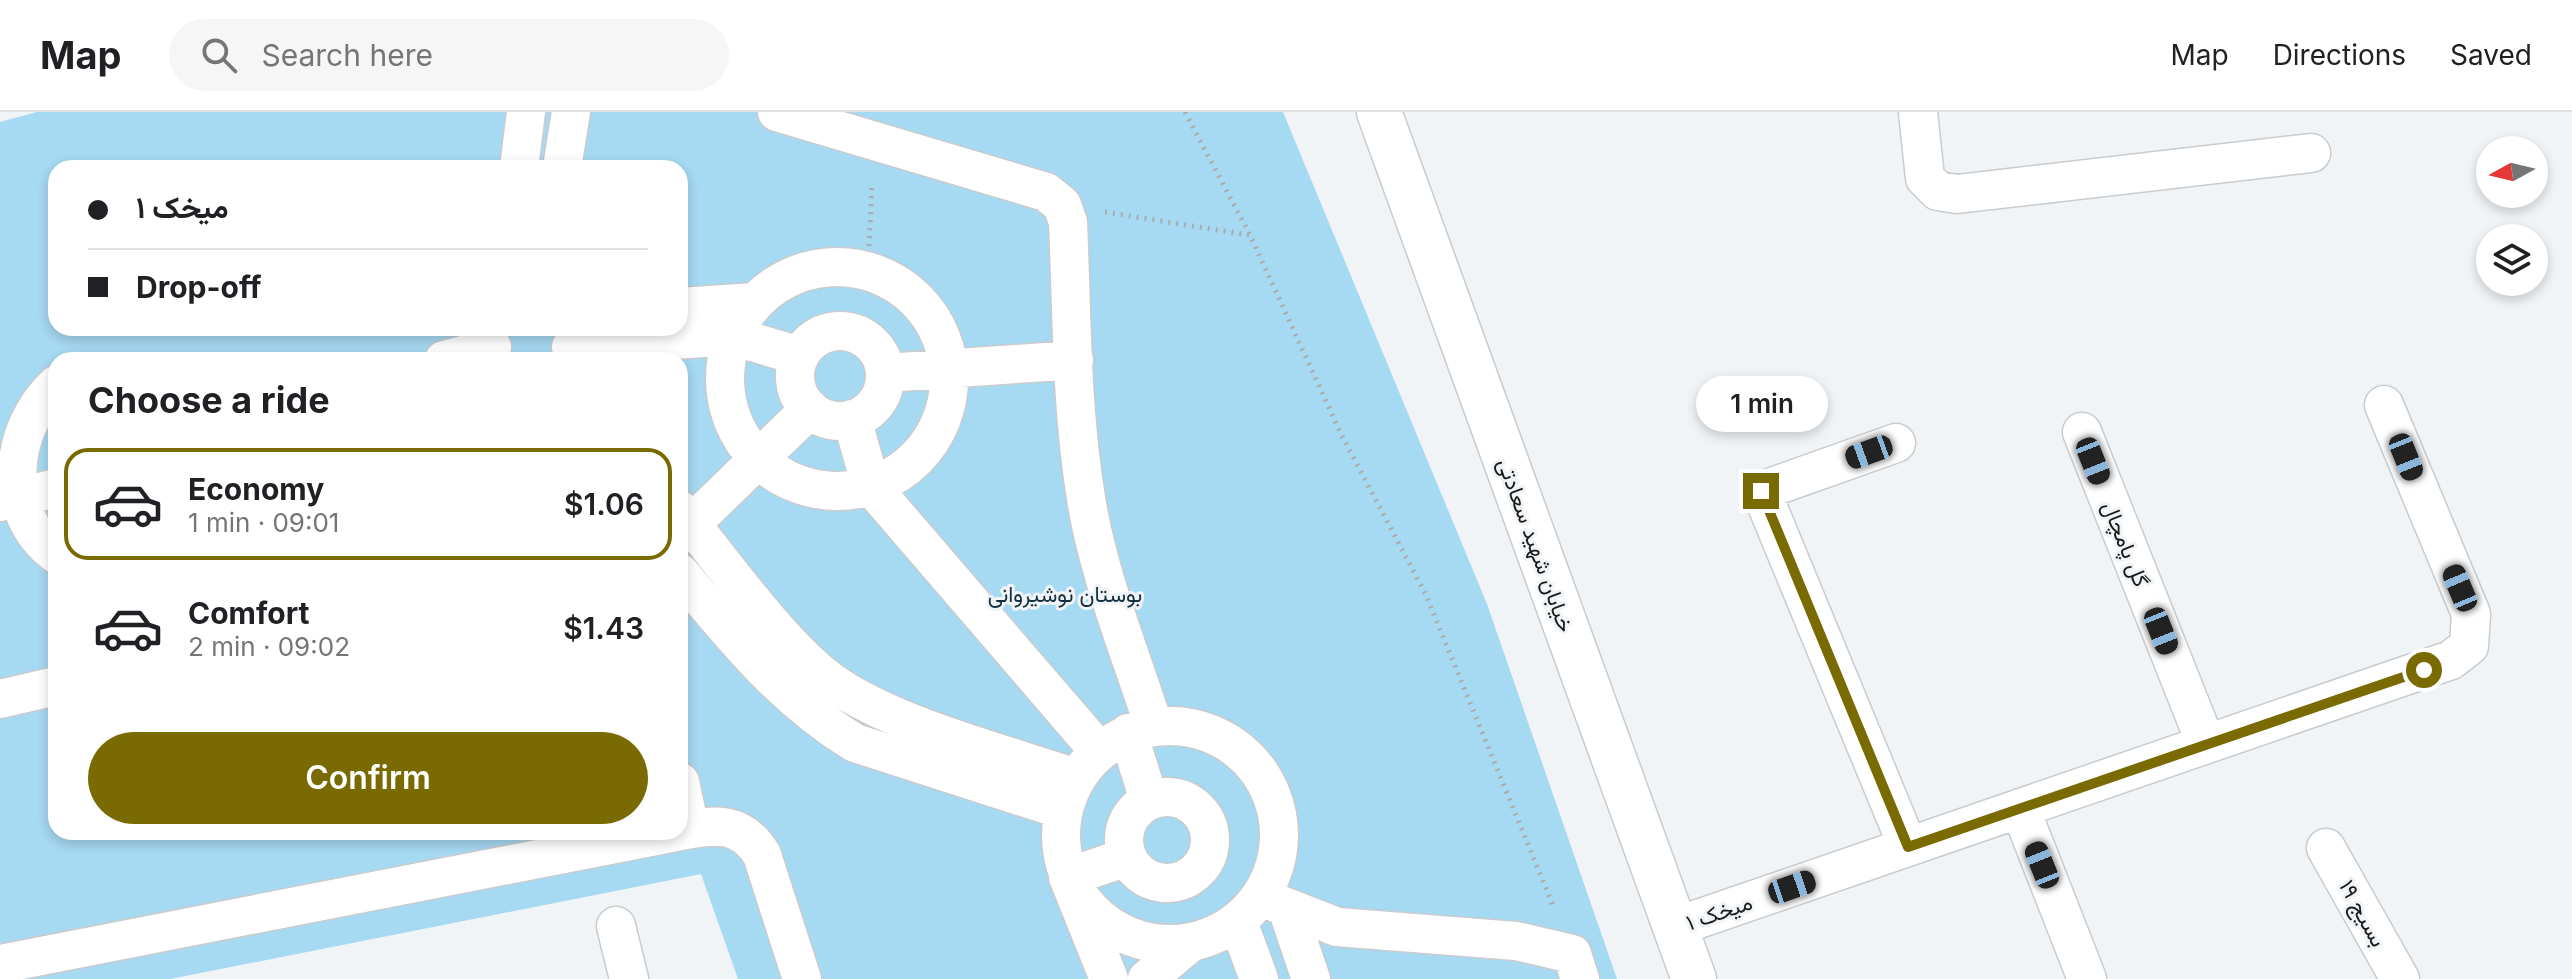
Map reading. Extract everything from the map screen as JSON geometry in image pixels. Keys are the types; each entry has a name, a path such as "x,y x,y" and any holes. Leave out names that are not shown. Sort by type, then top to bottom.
{"main road":[{"name":"خیابان شهید سعادتی","path":"1379,112 1694,979"}],"street":[{"path":"520,160 526,112"},
{"path":"563,160 571,112"},
{"path":"777,112 1046,192 1062,205 1068,222 1075,409 1091,522 1104,760 1061,844 1068,877 1109,979"},
{"path":"1918,112 1925,178 1938,191 1957,194 2311,153"},
{"path":"835,265 868,270 897,283 923,305 940,333 949,368 949,389 943,417 931,442 912,463 889,480 834,492 805,487 779,476 758,459 737,432 726,401 725,368 732,336 755,302 773,285 803,271 835,265"},
{"path":"688,306 755,302"},
{"path":"848,331 873,345 885,373 879,400 868,412 852,419 825,418 810,409 796,384 800,356 820,335 848,331"},
{"path":"568,345 732,336 800,356"},
{"path":"471,352 494,345"},
{"path":"885,373 1074,360"},
{"path":"48,393 38,402 21,432 10,500 48,545"},
{"name":"میخک ۱","path":"1675,927 2451,660 2469,646 2471,614 2384,405"},
{"path":"688,520 810,409"},
{"path":"852,419 871,486 1104,760 1149,800"},
{"name":"گل پامچال","path":"2082,432 2206,744"},
{"path":"1896,443 1761,491 1908,847"},
{"path":"10,500 48,490"},
{"path":"688,527 830,681 893,715 1104,760"},
{"path":"688,583 752,659 831,729 855,743 1104,760 1197,729 1229,742 1255,766 1272,796 1279,831 1276,866 1262,909 1259,979"},
{"path":"0,699 48,688"},
{"path":"1166,796 1192,804 1209,827 1207,856 1189,878 1175,882 1146,878 1127,857 1125,829 1130,816 1149,800 1166,796"},
{"path":"2020,808 2087,979"},
{"path":"688,830 726,825 754,842 762,855 802,979"},
{"path":"0,964 636,840"},
{"name":"بسیج ۱۹","path":"2326,848 2400,979"},
{"path":"1068,877 1127,857"},
{"path":"1068,877 1085,905 1111,928 1142,942 1175,945 1208,939 1262,909 1337,927 1516,941 1576,966"},
{"path":"1262,909 1311,979"},
{"path":"616,926 629,979"},
{"path":"1147,979 1190,943"}],"path":[{"path":"1185,112 1250,235 1341,434 1426,595 1576,966"},
{"path":"868,270 875,141"},
{"path":"1062,205 1250,235"}],"green space":[{"name":"بوستان نوشیروانی","path":"37,112 1283,112 1487,604 1617,979 738,979 701,874 170,979 0,979 0,122"}],"route":[{"path":"1761,491 1908,847 2424,670"}]}
